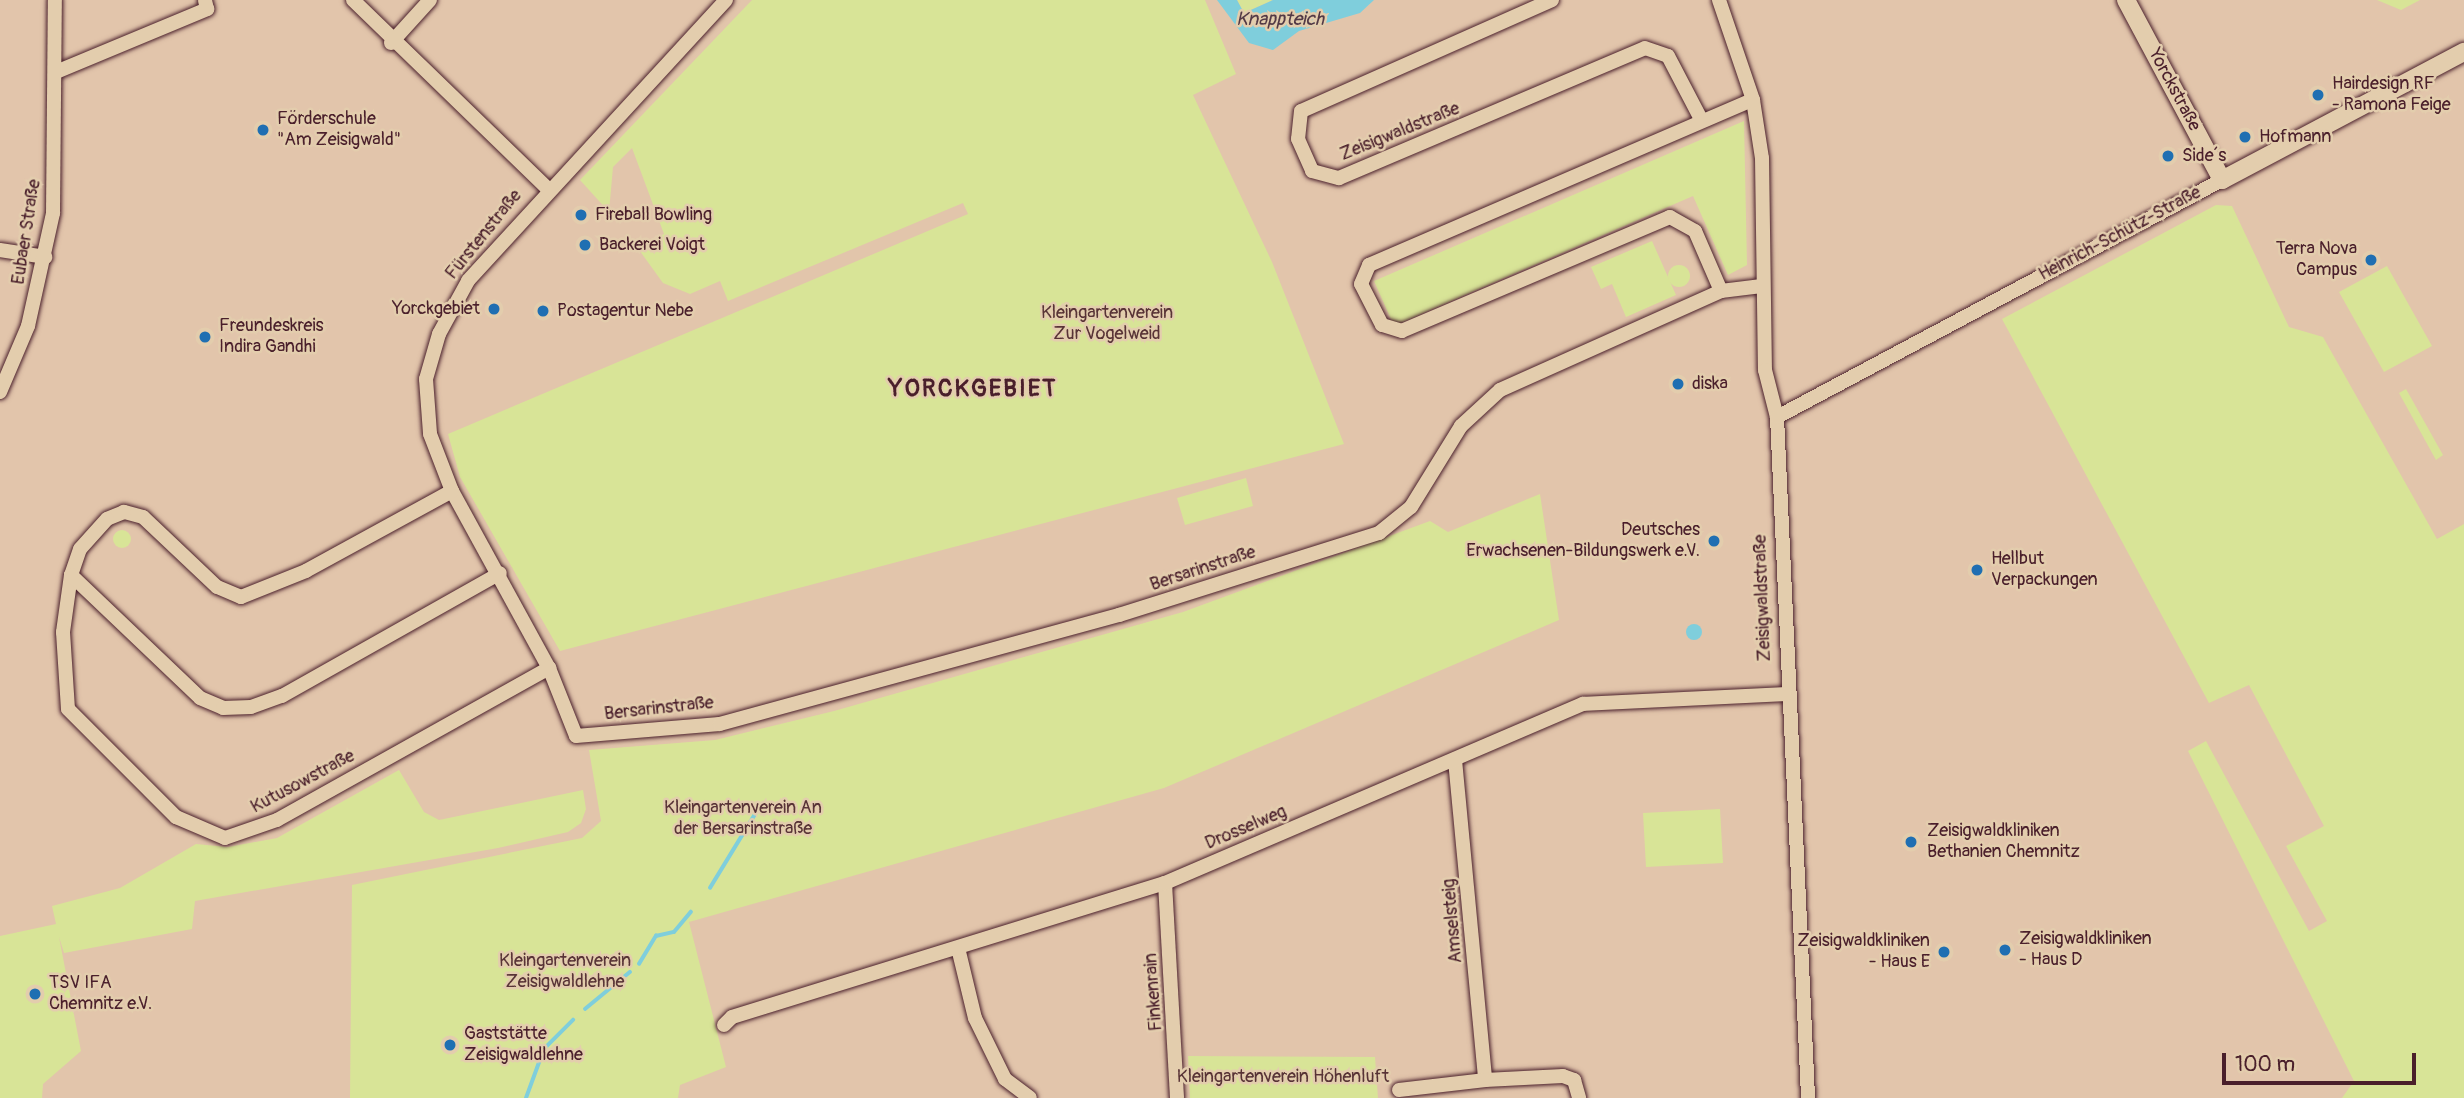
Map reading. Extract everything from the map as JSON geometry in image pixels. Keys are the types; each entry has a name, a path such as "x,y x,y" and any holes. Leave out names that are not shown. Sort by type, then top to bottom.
{"main road":[{"name":"Yorckstraße","path":"2126,0 2222,180"},
{"name":"Heinrich-Schütz-Straße","path":"2222,180 2464,52"}],"street":[{"name":"Eubaer Straße","path":"0,391 28,326 46,257 56,167 55,0"},
{"path":"56,72 207,9 205,0"},
{"path":"353,0 391,43 547,188"},
{"path":"391,43 430,0"},
{"name":"Fürstenstraße","path":"576,736 549,668 500,573 452,491 424,396 439,334 468,281 547,188 726,0"},
{"name":"Zeisigwaldstraße","path":"1552,0 1301,111 1298,139 1312,171 1339,178 1644,48 1668,56 1702,121"},
{"name":"Zeisigwaldstraße","path":"1719,0 1753,100 1762,158 1762,286 1766,387 1777,417 1785,694 1808,1098"},
{"path":"1721,291 1695,231 1671,217 1402,331 1382,325 1361,284 1369,265 1753,100"},
{"name":"Heinrich-Schütz-Straße","path":"1777,417 2222,180"},
{"path":"0,250 46,257"},
{"name":"Bersarinstraße","path":"576,736 720,724 1129,612 1379,533 1411,507 1461,426 1500,390 1721,291 1762,286"},
{"name":"Kutusowstraße","path":"452,491 252,595 217,587 134,513 107,519 92,533 71,575 63,632 62,695 68,709 176,817 225,838 277,820 549,668"},
{"path":"71,575 200,698 223,708 251,708 282,696 500,573"},
{"name":"Drosselweg","path":"724,1025 732,1017 959,951 1165,883 1583,705 1785,694"},
{"name":"Amselsteig","path":"1455,760 1485,1080"},
{"name":"Finkenrain","path":"1165,883 1177,1098"},
{"path":"959,951 981,1030 1004,1079 1030,1098"},
{"path":"1399,1090 1485,1080 1563,1076 1574,1080 1579,1098"}],"green space":[{"name":"Kleingartenverein Zur Vogelweid","path":"752,0 1205,0 1236,74 1193,95 1272,262 1344,444 560,651 460,477 448,434 968,214 963,203 728,301 720,281 690,294 663,283 637,247 664,234 632,148 613,167 609,212 580,180"},
{"path":"1237,0 1273,0 1244,13"},
{"path":"2377,0 2420,0 2401,10"},
{"path":"1744,121 1747,265 1728,275 1693,196 1394,326 1374,281"},
{"path":"2216,205 2232,206 2289,327 2323,337 2437,539 2464,524 2464,1098 2342,1098 2354,1081 2188,751 2206,741 2309,931 2327,921 2286,846 2324,826 2249,685 2209,703 2002,319"},
{"path":"1652,241 1676,295 1626,317 1612,284 1601,289 1591,267"},
{"path":"1679,265 1687,268 1690,276 1687,284 1679,287 1671,284 1668,276 1671,268"},
{"path":"2387,266 2432,346 2384,372 2339,292"},
{"path":"2406,389 2443,455 2436,460 2399,393"},
{"path":"1246,478 1253,506 1185,525 1177,498"},
{"name":"Kleingartenverein An der Bersarinstraße","path":"1540,494 1559,620 1164,788 689,922 726,1067 680,1085 678,1098 350,1098 352,885 582,838 601,821 589,750 715,740 834,711 1183,612 1430,521 1448,532"},
{"path":"122,530 130,535 131,539 126,547 122,548 114,543 113,539 118,531"},
{"path":"399,770 424,812 439,820 583,790 586,809 581,823 568,832 498,848 195,901 192,929 64,953 59,937 81,1051 43,1084 42,1098 0,1098 0,936 56,924 52,906 120,888 196,844 228,847 277,838"},
{"path":"1720,809 1723,863 1646,867 1643,813"},
{"name":"Kleingartenverein Höhenluft","path":"1188,1056 1375,1057 1378,1098 1190,1098"}],"water":[{"name":"Knappteich","path":"1217,0 1237,0 1244,13 1273,0 1374,0 1360,13 1299,31 1273,50 1249,43"},
{"path":"1691,624 1697,624 1702,632 1700,638 1691,640 1686,635 1686,629"}],"waterway":[{"path":"710,888 757,811"},
{"path":"639,964 656,936 674,932 691,912"},
{"path":"585,1009 630,972"},
{"path":"526,1098 544,1049 573,1020"}],"place":[{"name":"Hairdesign RF - Ramona Feige","path":"2318,95"},
{"name":"Förderschule \"Am Zeisigwald\"","path":"263,130"},
{"name":"Hofmann","path":"2245,137"},
{"name":"Side´s","path":"2168,156"},
{"name":"Fireball Bowling","path":"581,215"},
{"name":"Backerei Voigt","path":"585,245"},
{"name":"Terra Nova Campus","path":"2371,260"},
{"name":"Yorckgebiet","path":"494,309"},
{"name":"Postagentur Nebe","path":"543,311"},
{"name":"Freundeskreis Indira Gandhi","path":"205,337"},
{"name":"diska","path":"1678,384"},
{"name":"Deutsches Erwachsenen-Bildungswerk e.V.","path":"1714,541"},
{"name":"Hellbut Verpackungen","path":"1977,570"},
{"name":"Zeisigwaldkliniken Bethanien Chemnitz","path":"1911,842"},
{"name":"Zeisigwaldkliniken - Haus D","path":"2005,950"},
{"name":"Zeisigwaldkliniken - Haus E","path":"1944,952"},
{"name":"TSV IFA Chemnitz e.V.","path":"35,994"},
{"name":"Gaststätte Zeisigwaldlehne","path":"450,1045"}],"district":[{"name":"YORCKGEBIET","path":"973,389"}],"park label":[{"name":"Kleingartenverein Zeisigwaldlehne","path":"565,972"}]}
